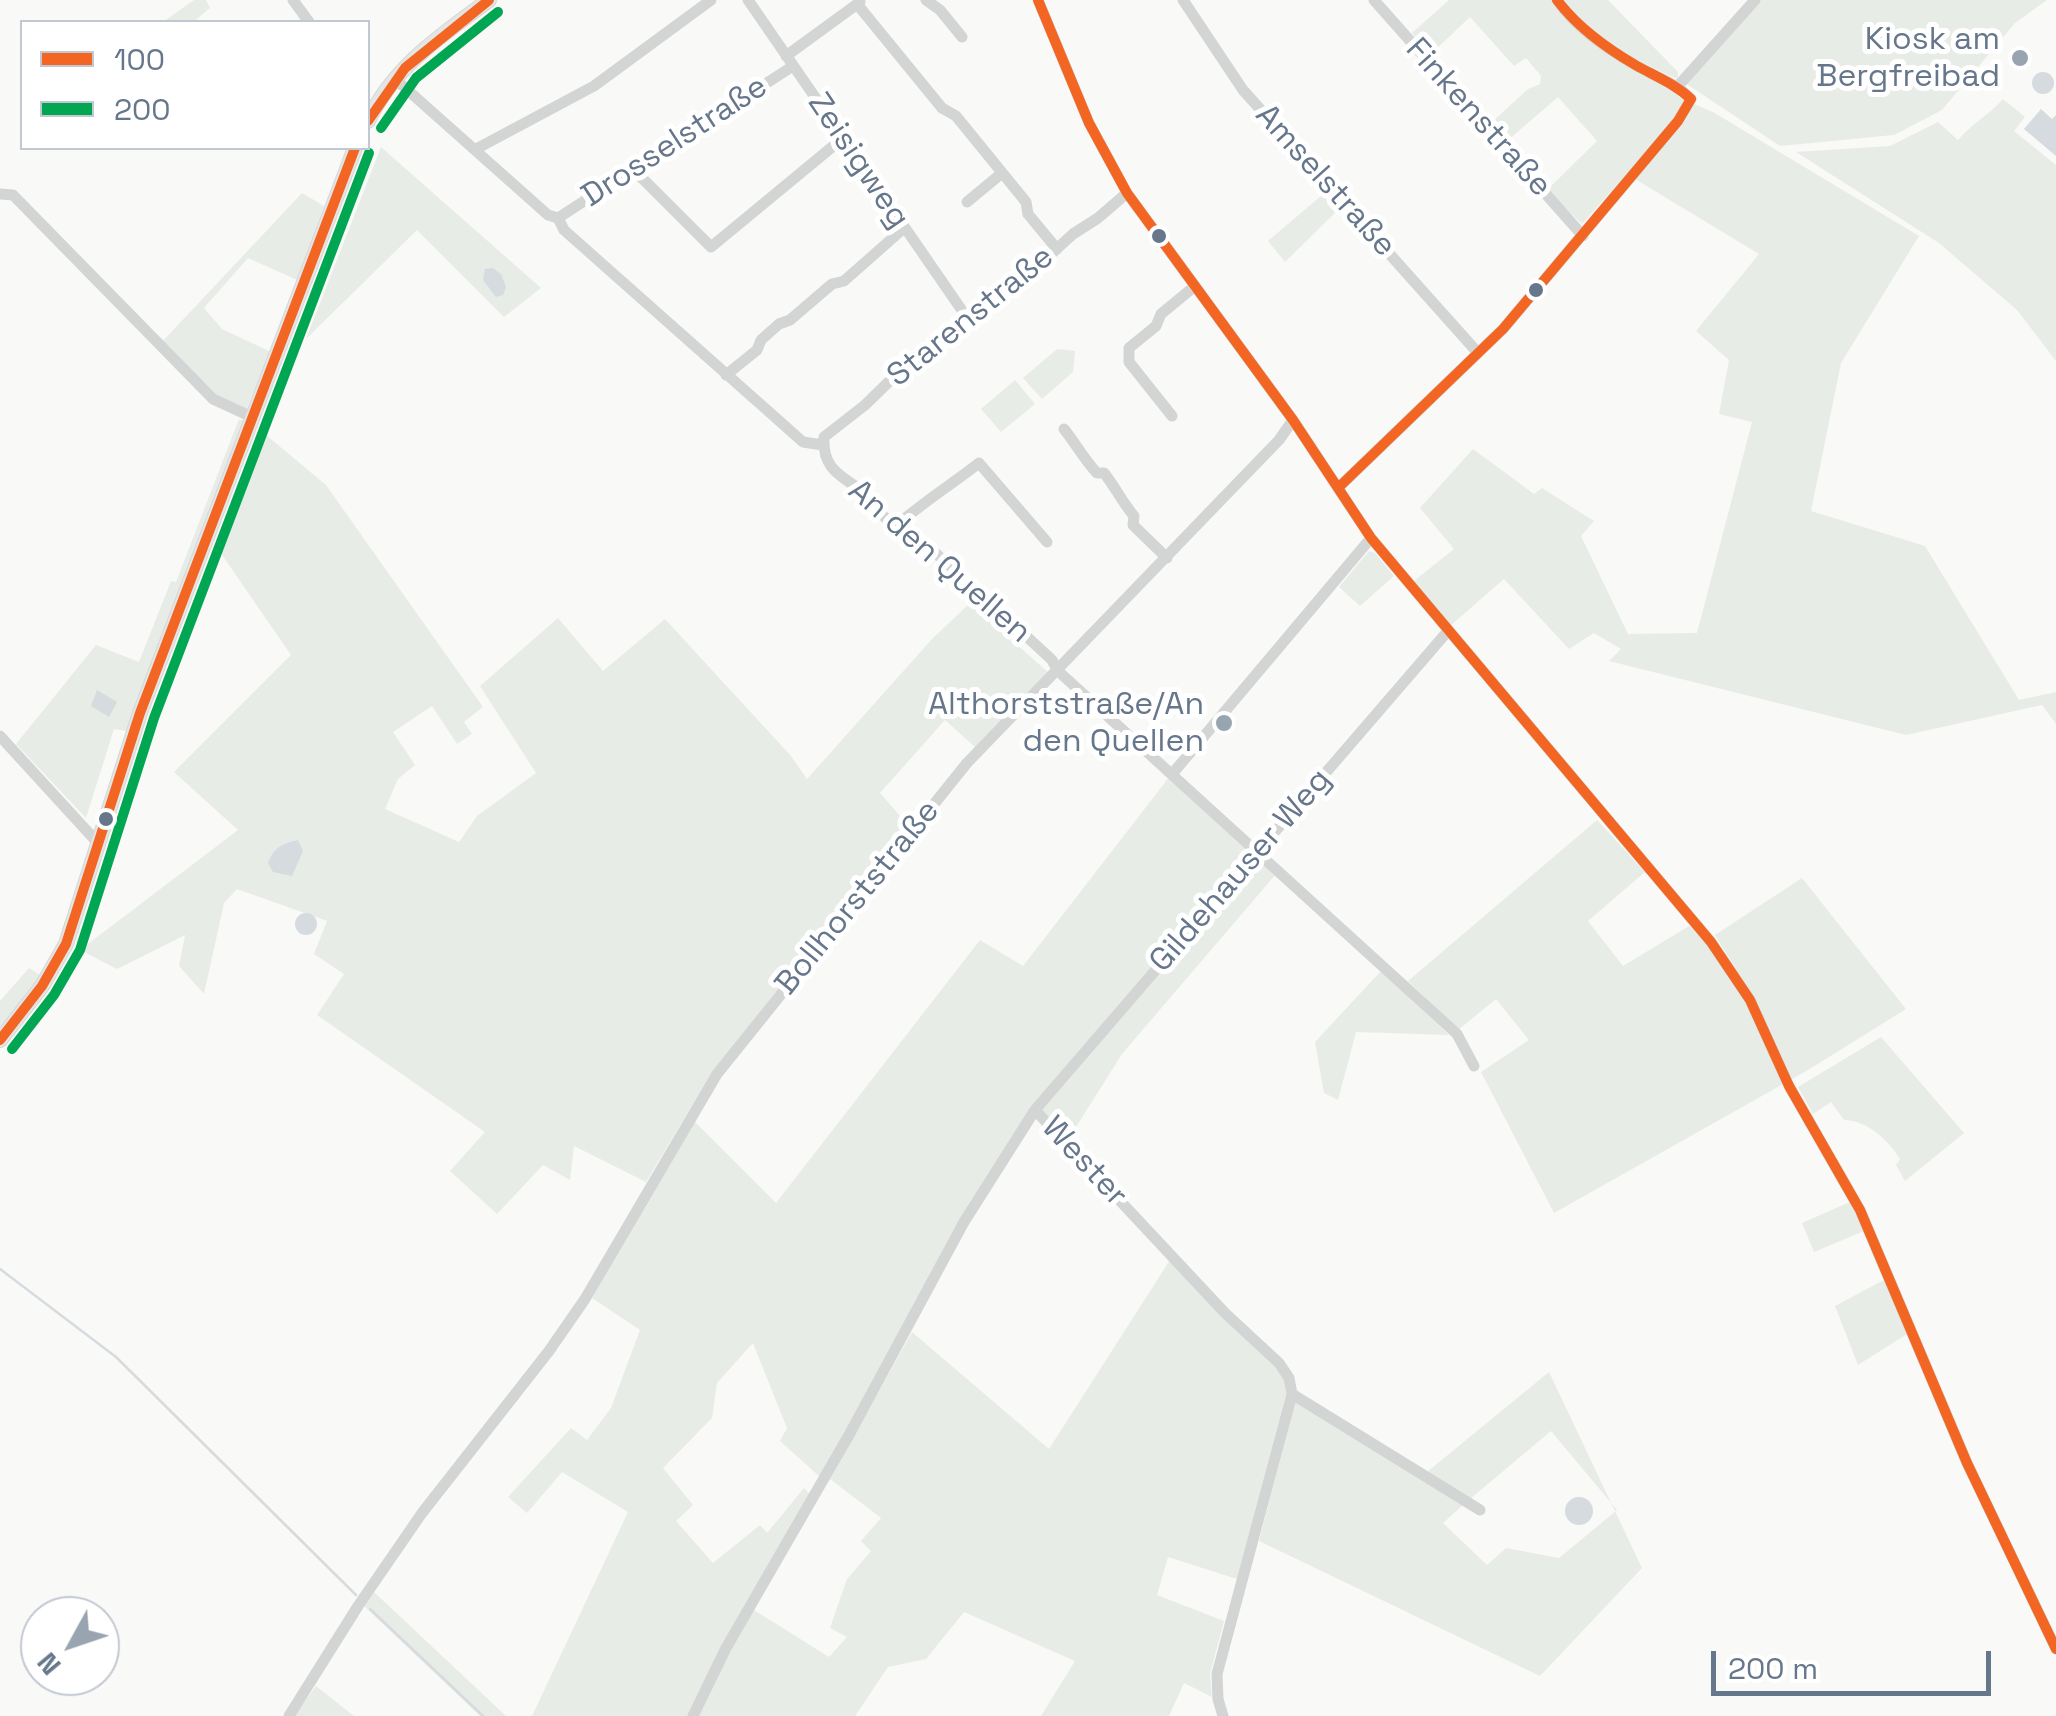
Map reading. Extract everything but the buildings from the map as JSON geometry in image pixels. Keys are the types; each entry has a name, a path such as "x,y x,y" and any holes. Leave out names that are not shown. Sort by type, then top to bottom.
{"main road":[{"path":"370,117 394,78 414,57 490,0"},
{"path":"0,1040 42,986 66,944 140,713 354,150"}],"street":[{"path":"476,150 594,86 711,0"},
{"name":"Zeisigweg","path":"748,0 970,322"},
{"path":"926,0 940,10 962,37"},
{"path":"1038,0 1089,123 1127,194 1293,420 1371,538 1711,942 1750,1000 1789,1086 1860,1210 1967,1463 2056,1649"},
{"name":"Amselstraße","path":"1182,0 1244,90 1478,353"},
{"name":"Finkenstraße","path":"1374,0 1583,236"},
{"path":"1338,488 1503,330 1678,121 1692,99 1678,86 1649,72 1581,27 1557,0"},
{"path":"1678,86 1755,0"},
{"path":"860,2 942,108 956,116 1026,202 1028,214 1057,249"},
{"name":"Drosselstraße","path":"558,218 790,61 860,2"},
{"name":"An den Quellen","path":"394,78 548,215 558,218 564,230 804,442 823,446 832,471 863,491 870,504 919,548 929,547 958,574 959,582 972,595 981,594 1006,616 1008,628 1017,635 1025,635 1052,660 1058,671 1457,1034 1474,1066"},
{"path":"634,170 710,247 843,138"},
{"path":"966,202 1002,173"},
{"path":"0,194 13,196 212,400 254,418"},
{"name":"Starenstraße","path":"823,446 824,437 832,428 865,404 906,364 970,322 1007,286 1127,194"},
{"path":"726,374 757,350 761,340 779,324 790,320 832,284 844,281 904,228"},
{"path":"1172,416 1128,362 1129,348 1156,326 1161,314 1196,286"},
{"name":"Bollhorststraße","path":"289,1716 422,1513 585,1300 716,1074 967,763 1167,558 1293,420"},
{"path":"1064,429 1096,474 1104,473 1118,491 1118,498 1134,516 1133,525 1167,558"},
{"path":"896,526 932,494 941,493 978,463 1047,542"},
{"path":"1173,772 1371,538"},
{"name":"Gildehauser Weg","path":"1035,1110 1447,632"},
{"path":"0,736 97,842"},
{"name":"Wester","path":"693,1716 726,1648 849,1435 964,1222 1035,1110 1225,1312 1279,1363 1289,1378 1292,1394"},
{"path":"1223,1716 1217,1674 1292,1394 1480,1510"}],"shaded area":[{"path":"194,0 206,0 210,8 195,20 166,20"},
{"path":"1449,0 1552,0 1559,11 1686,100 1674,120 1582,224 1547,190 1597,141 1558,97 1506,142 1490,124 1528,89 1540,84 1541,76 1526,58 1514,66 1470,17 1431,54 1412,33"},
{"path":"1564,0 1608,0 1678,72 1678,79 1599,36"},
{"path":"1760,0 2047,0 2015,23 1942,110 1894,135 1780,146 1685,83"},
{"path":"2039,72 2047,72 2054,83 2047,94 2039,94 2032,87 2032,79"},
{"path":"2003,99 2025,117 2014,131 2056,165 2056,361 2017,310 1939,243 1796,152 1890,146 1938,122 1958,140"},
{"path":"1694,104 1919,236 1841,363 1811,511 1925,546 2019,700 2056,692 2056,724 2042,705 1906,735 1609,661 1621,649 1594,633 1569,649 1504,579 1450,626 1414,581 1454,549 1420,508 1473,449 1534,494 1542,488 1594,521 1581,536 1628,634 1697,633 1752,422 1719,414 1729,360 1696,331 1759,254 1635,179 1683,124"},
{"path":"2041,109 2052,119 2056,115 2056,156 2024,129"},
{"path":"381,147 541,288 504,317 417,230 306,339"},
{"path":"1328,190 1342,206 1285,262 1268,241"},
{"path":"302,193 324,206 297,280 248,258 204,308 222,329 271,352 246,410 215,396 161,343"},
{"path":"493,268 501,274 506,287 503,295 496,297 483,280 485,269"},
{"path":"1057,349 1075,351 1073,372 1042,399 1023,378"},
{"path":"1015,380 1035,404 1001,432 981,409"},
{"path":"239,419 244,421 126,731 114,729 86,818 16,744 96,645 139,662 171,581 176,582"},
{"path":"265,434 326,485 483,707 464,722 472,734 457,744 432,706 393,732 415,765 398,779 385,809 459,842 477,816 536,773 480,686 558,618 603,671 665,619 791,756 807,779 932,639 970,603 1050,674 976,748 945,720 880,793 909,826 712,1072 646,1182 574,1146 570,1180 543,1165 497,1214 450,1171 485,1132 317,1015 344,974 314,954 327,921 237,889 224,903 204,994 179,966 185,935 117,969 80,950 238,830 174,772 291,655 220,552"},
{"path":"1369,551 1394,576 1360,606 1339,587"},
{"path":"97,690 117,702 109,717 91,706"},
{"path":"1170,776 1252,852 1030,1111 820,1477 780,1441 787,1428 753,1343 717,1383 712,1418 663,1468 693,1505 676,1521 713,1563 760,1525 767,1533 804,1488 810,1494 746,1605 829,1657 847,1637 830,1628 847,1579 871,1551 861,1541 881,1518 830,1479 912,1332 1049,1449 1170,1260 1275,1364 1285,1379 1286,1394 1237,1579 1168,1557 1157,1595 1224,1621 1210,1674 1212,1697 1184,1683 1169,1716 1041,1716 1075,1661 964,1612 926,1659 888,1667 855,1716 532,1716 628,1512 562,1472 527,1513 508,1497 571,1428 587,1440 611,1408 640,1330 592,1298 693,1120 776,1203 980,940 1023,966"},
{"path":"1597,820 1645,872 1588,921 1623,966 1689,926 1744,983 1715,935 1802,878 1906,1009 1808,1070 1554,1213 1481,1072 1529,1040 1496,999 1458,1030 1408,981"},
{"path":"298,840 303,851 292,876 273,872 268,863 273,853"},
{"path":"1258,858 1276,874 1122,1054 1069,1138 1042,1110"},
{"path":"306,913 314,916 314,932 306,935 298,932 295,924 298,916"},
{"path":"29,968 42,976 0,1032 0,1001"},
{"path":"1381,971 1449,1035 1356,1032 1338,1100 1324,1093 1315,1042"},
{"path":"1881,1037 1964,1133 1905,1181 1896,1165 1900,1159 1883,1138 1861,1123 1844,1120 1831,1102 1813,1114 1798,1087"},
{"path":"1850,1202 1864,1231 1814,1252 1802,1223"},
{"path":"1884,1280 1907,1334 1858,1365 1835,1306"},
{"path":"1549,1372 1611,1503 1551,1431 1470,1499 1427,1472"},
{"path":"1295,1401 1463,1505 1443,1523 1487,1565 1506,1548 1559,1558 1615,1511 1642,1568 1540,1676 1259,1541"},
{"path":"1579,1497 1589,1501 1593,1511 1589,1521 1579,1525 1569,1521 1565,1511 1569,1501"},
{"path":"373,1591 506,1716 480,1716 364,1606"},
{"path":"316,1686 354,1716 294,1716"}],"waterway":[{"path":"0,1269 116,1357 356,1595"},
{"path":"370,1609 483,1716"}],"transit line":[{"name":"100","path":"370,118 405,68 489,0"},
{"name":"100","path":"1038,0 1089,123 1127,193 1293,420 1371,538 1711,942 1750,1000 1789,1086 1860,1210 1967,1463 2056,1649"},
{"name":"100","path":"1338,488 1503,329 1678,121 1691,99 1604,45 1557,0"},
{"name":"200","path":"381,128 416,78 498,12"},
{"name":"100","path":"0,1040 42,986 66,944 140,713 354,150"},
{"name":"200","path":"12,1049 54,995 80,950 154,718 369,153"}],"place":[{"name":"Kiosk am Bergfreibad","path":"2020,58"},
{"name":"Althorststraße/An den Quellen","path":"1224,723"}]}
